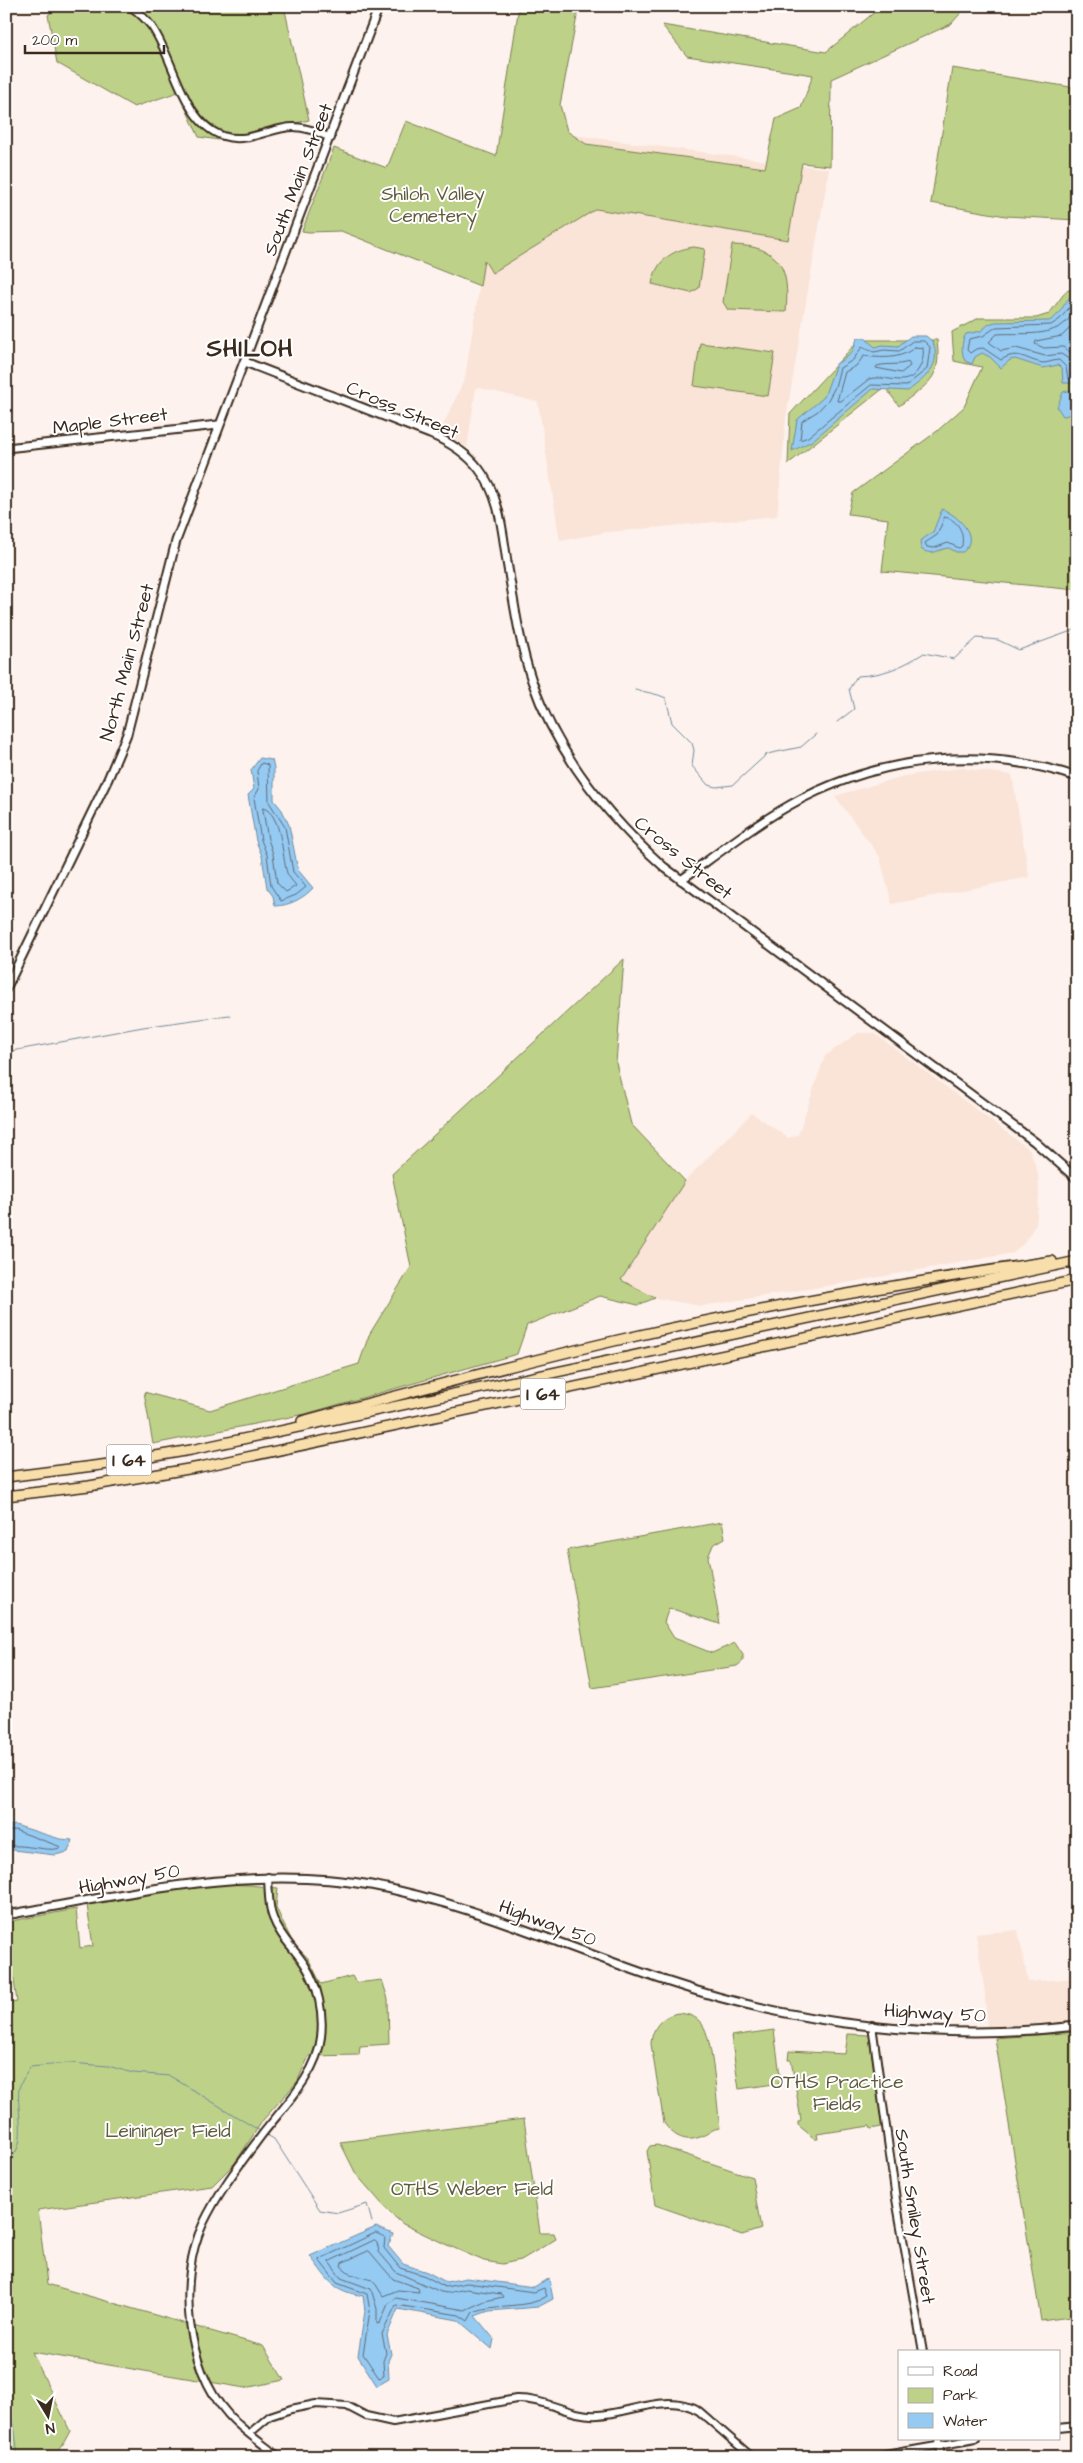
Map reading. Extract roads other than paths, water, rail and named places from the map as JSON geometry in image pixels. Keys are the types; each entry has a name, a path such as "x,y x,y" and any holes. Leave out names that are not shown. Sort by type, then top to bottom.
{"highway":[{"path":"155,1456 186,1446 302,1422 513,1365 637,1336 830,1297 1077,1259"},
{"name":"I 64","path":"6,1477 155,1456 319,1423 1077,1259"},
{"name":"I 64","path":"6,1496 98,1484 200,1467 1077,1280"}],"main road":[{"name":"South Main Street","path":"245,362 331,138 379,6"},
{"name":"North Main Street","path":"6,990 108,779 127,734 176,541 218,425 245,362"},
{"name":"Cross Street","path":"245,362 442,439 464,454 479,469 493,492 499,510 519,634 532,681 544,711 570,759 614,818 633,839 681,880 1035,1142 1077,1180"},
{"name":"Maple Street","path":"6,448 218,425"},
{"path":"681,880 768,819 801,800 869,772 930,759 980,758 1022,763 1077,776"},
{"name":"Highway 50","path":"6,1915 171,1886 226,1879 268,1877 346,1882 396,1890 475,1913 670,1983 717,1996 820,2019 872,2025 987,2031 1077,2026"}],"street":[{"path":"130,6 152,28 196,117 213,131 224,136 244,138 282,128 299,127 331,138"},
{"path":"268,1877 273,1918 280,1932 305,1964 316,1987 321,2008 321,2039 311,2068 291,2098 224,2187 202,2225 192,2255 188,2303 192,2341 208,2384 228,2415 279,2457"},
{"name":"South Smiley Street","path":"872,2025 896,2200 923,2350"},
{"path":"250,2434 270,2416 316,2404 347,2406 366,2416 393,2422 516,2399 531,2400 572,2412 598,2415 675,2402 691,2406 699,2411 752,2457"},
{"path":"1060,2428 1077,2426"},
{"path":"874,2457 939,2442 964,2440"},
{"path":"939,2442 941,2457"}],"water":[{"path":"1077,292 1077,383 1063,383 1062,369 1058,365 1043,368 1015,359 1010,360 1001,368 990,357 982,353 975,357 972,364 965,361 962,347 966,334 981,331 989,324 995,322 1049,321 1057,315 1069,298"},
{"path":"911,336 926,336 933,342 935,350 934,365 926,376 908,391 873,389 812,441 792,451 797,420 824,397 836,364 851,354 857,338 865,338 875,347 883,345 898,346"},
{"path":"1077,389 1076,407 1072,413 1063,416 1057,407 1063,392"},
{"path":"942,509 960,521 968,533 968,546 963,552 956,552 949,548 932,552 921,549 920,541 933,532"},
{"path":"260,758 272,760 274,768 274,800 282,810 289,825 298,870 313,888 296,901 280,906 275,906 273,896 267,888 262,856 256,841 248,795 254,789 251,770"},
{"path":"15,1825 60,1839 72,1840 68,1852 55,1855 13,1850 6,1852 6,1827"},
{"path":"376,2227 393,2234 388,2246 403,2264 427,2272 446,2282 466,2278 534,2287 549,2278 553,2299 538,2307 489,2311 475,2316 494,2339 492,2349 458,2320 398,2309 387,2335 391,2354 388,2361 389,2379 377,2386 358,2356 365,2311 363,2296 352,2294 337,2287 310,2256"}],"waterway":[{"path":"837,722 854,709 849,689 857,676 876,674 892,669 924,653 954,659 977,638 998,640 1019,650 1077,629"},
{"path":"635,689 666,698 672,723 692,743 694,750 692,766 708,785 716,787 733,785 767,754 801,747 816,734"},
{"path":"6,1052 143,1027 231,1016"},
{"path":"6,2162 18,2148 20,2139 19,2088 30,2067 70,2063 108,2066 133,2073 170,2076 260,2131"},
{"path":"267,2135 274,2139 320,2210 338,2213 367,2204 372,2222"},
{"path":"6,2397 15,2432 18,2457"}],"district":[{"name":"SHILOH","path":"250,348"}],"park label":[{"name":"Shiloh Valley Cemetery","path":"433,204"},
{"name":"OTHS Practice Fields","path":"837,2092"},
{"name":"Leininger Field","path":"168,2130"},
{"name":"OTHS Weber Field","path":"472,2188"}]}
